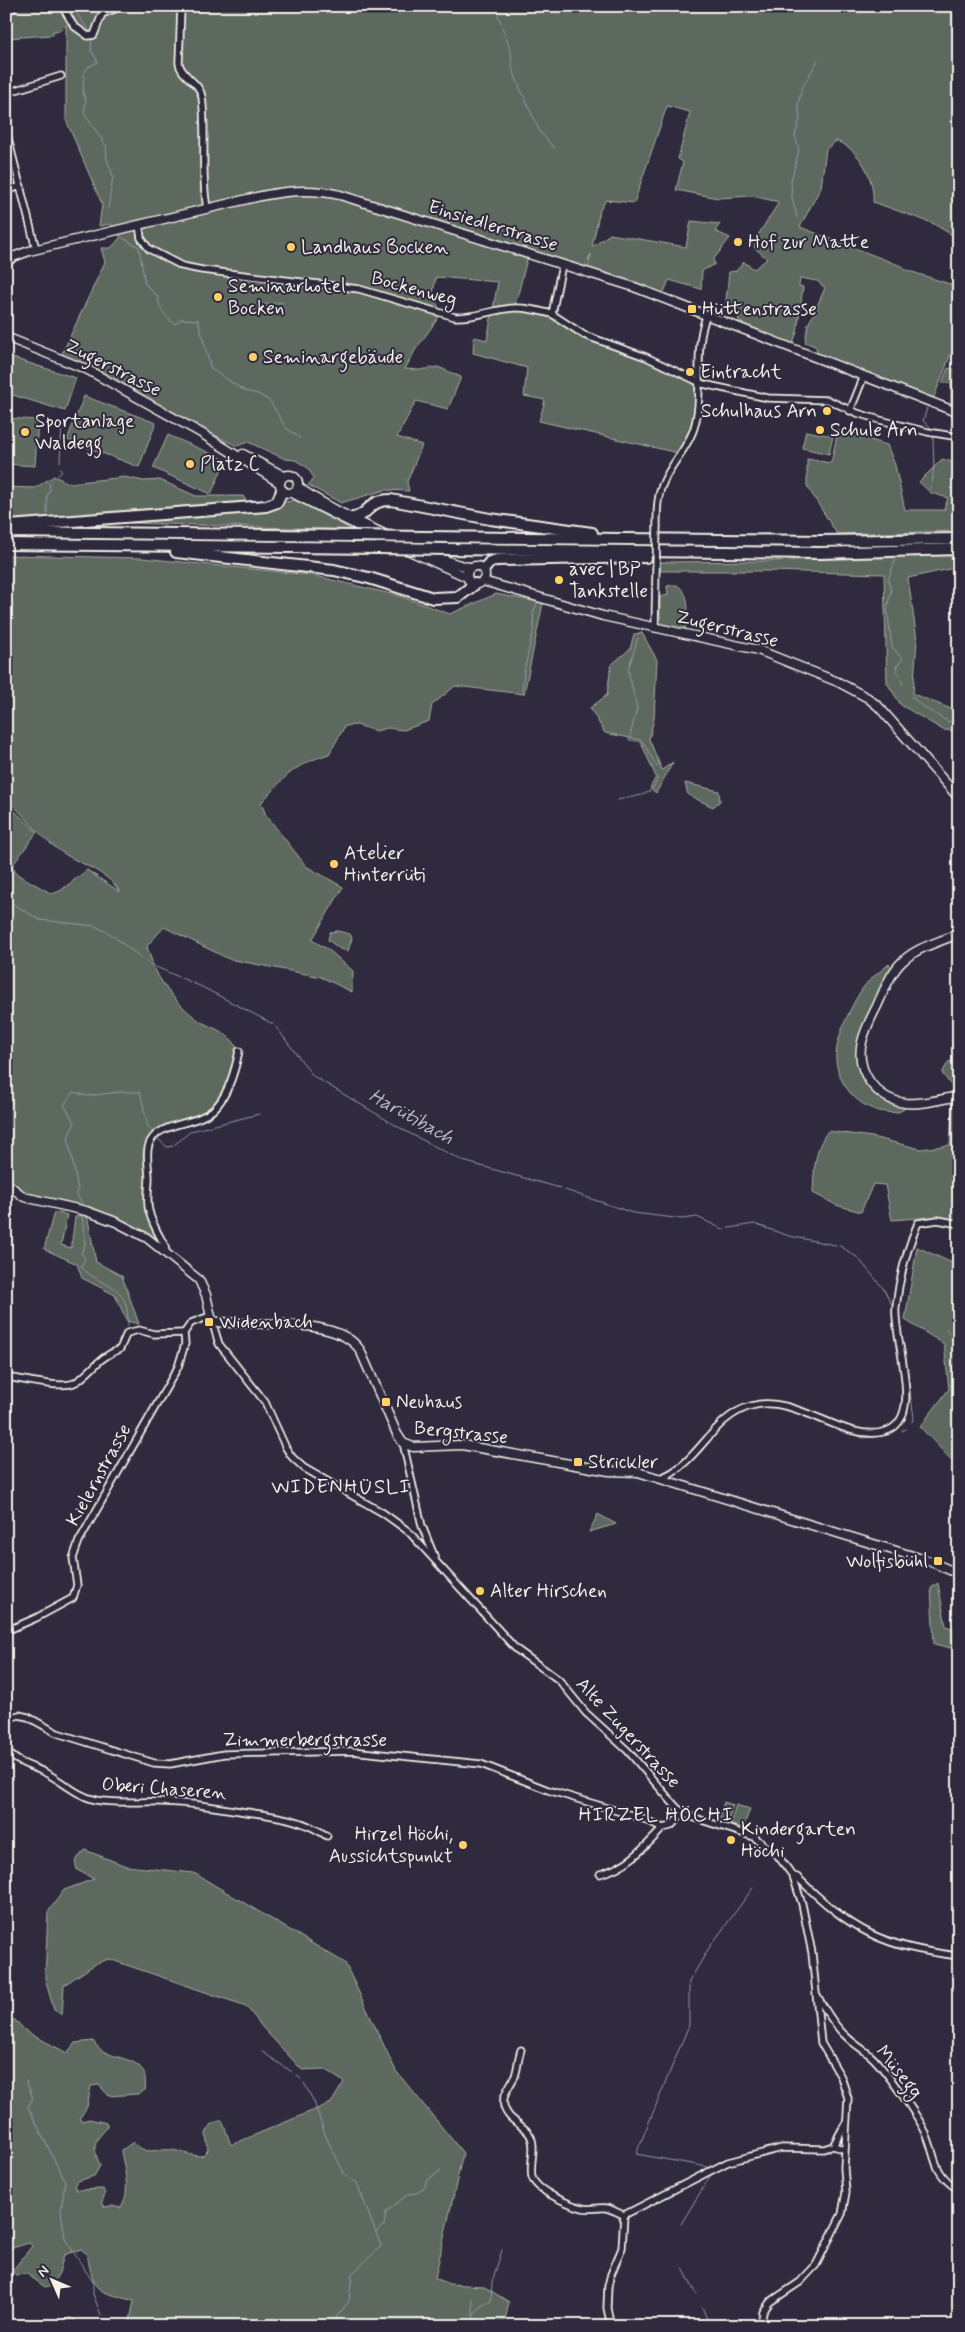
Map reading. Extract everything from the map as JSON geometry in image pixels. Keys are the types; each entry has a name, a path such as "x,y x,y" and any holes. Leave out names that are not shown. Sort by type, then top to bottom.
{"highway":[{"path":"6,526 269,505 276,502 287,486"},
{"path":"353,518 363,514 375,502 391,500 516,523 647,540"},
{"path":"6,532 647,540 861,541 959,539"},
{"path":"6,544 744,552 870,552 959,549"},
{"path":"120,546 334,570 369,578 433,598 458,597 482,578 490,562 497,560 578,560 744,552"}],"street":[{"path":"6,13 15,6"},
{"path":"62,6 74,26 88,36 94,35 102,14 122,6"},
{"path":"181,6 179,63 181,71 197,87 202,96 204,131 202,164 208,208"},
{"path":"6,93 61,76"},
{"path":"6,130 22,186 36,249"},
{"path":"6,191 22,186"},
{"name":"Einsiedlerstrasse","path":"6,263 18,255 36,249 286,191 329,193 634,287 959,413"},
{"name":"Bockenweg","path":"139,224 141,238 149,249 190,268 359,290 455,317 468,317 513,308 534,309 552,314 584,335 646,357 698,383 768,398 821,399 850,410 928,432 959,437"},
{"path":"552,314 562,265"},
{"path":"655,628 658,503 661,488 694,428 701,334 707,314"},
{"name":"Zugerstrasse","path":"6,337 88,370 202,433 287,486 390,542 467,577 470,582 482,578 584,611 758,650 814,671 861,695 879,707 959,798"},
{"path":"850,410 864,376"},
{"name":"Zugerstrasse","path":"287,486 429,552 470,567 476,565 482,578"},
{"path":"467,577 470,567"},
{"path":"958,935 917,951 900,964 868,1025 862,1042 861,1054 868,1080 876,1089 890,1098 914,1103 959,1096"},
{"path":"166,1252 149,1211 147,1200 149,1177 146,1152 158,1132 202,1117 216,1107 231,1080 239,1051"},
{"path":"6,1183 24,1197 72,1207 122,1225 147,1238 199,1280 206,1295 211,1318 191,1323 184,1333 154,1334 138,1330 127,1333 120,1349 101,1358 76,1382 64,1386 6,1377"},
{"path":"660,1478 678,1470 727,1418 751,1406 768,1404 785,1406 860,1432 880,1433 896,1426 905,1409 906,1396 896,1328 896,1307 910,1244 918,1223 938,1220 959,1224"},
{"name":"Bergstrasse","path":"211,1318 293,1325 338,1334 351,1340 360,1350 397,1434 403,1443 420,1448 462,1446 609,1471 633,1471 929,1561 959,1574"},
{"name":"Alte Zugerstrasse","path":"211,1318 219,1344 271,1412 286,1448 292,1457 304,1468 383,1513 408,1531 516,1649 559,1680 586,1713 628,1751 670,1802 684,1813 754,1837 778,1856 793,1876 802,1904 812,1953 814,1991 821,2043 841,2077 848,2098 844,2149 846,2192 842,2214 816,2265 800,2282 781,2293 766,2306 761,2326"},
{"name":"Kielernstrasse","path":"6,1631 36,1618 73,1598 77,1584 74,1558 79,1541 178,1367 185,1344 184,1333"},
{"path":"403,1443 422,1526 435,1560"},
{"path":"678,1470 676,1478 678,1484"},
{"name":"Zimmerbergstrasse","path":"6,1719 20,1715 28,1717 57,1733 154,1762 170,1764 224,1754 352,1751 481,1764 548,1790 644,1819 663,1828"},
{"name":"Oberi Chaseren","path":"6,1750 20,1762 43,1772 94,1800 121,1804 159,1802 196,1804 271,1814 301,1821 327,1836"},
{"path":"600,1874 628,1863 663,1828 671,1826 684,1813"},
{"path":"793,1876 797,1877 824,1904 856,1927 906,1948 959,1956"},
{"name":"Müsegg","path":"814,1991 827,2013 847,2038 874,2059 888,2077 924,2129 931,2154 945,2181 959,2190"},
{"path":"521,2050 514,2076 510,2080 504,2100 504,2108 530,2134 532,2139 532,2171 535,2184 573,2205 585,2209 608,2208 624,2215"},
{"path":"833,2146 847,2120"},
{"path":"624,2215 728,2162 782,2148 824,2149 833,2146 844,2149"},
{"path":"610,2326 607,2308 608,2286 622,2248 624,2215"}],"green space":[{"path":"15,6 959,6 959,239 932,223 873,202 871,184 864,166 852,151 836,141 826,149 821,187 800,227 904,267 903,269 959,287 959,306 955,318 959,319 959,334 934,397 930,398 870,373 867,374 816,355 817,350 815,346 805,342 808,324 818,307 825,288 817,281 800,278 799,286 803,287 797,332 793,343 788,344 740,326 738,315 725,310 729,272 736,271 744,262 754,269 767,259 754,247 758,235 779,202 752,196 718,198 676,190 683,162 678,159 690,112 667,106 634,203 606,200 600,210 592,247 610,234 686,247 691,221 720,224 715,231 730,238 713,260 715,264 702,271 701,289 669,280 664,292 659,294 590,271 588,268 591,254 584,269 364,203 301,188 114,230 111,224 99,226 102,204 66,120 66,25 58,31 53,31 53,35 6,38 6,13"},
{"path":"301,191 345,199 527,259 514,310 533,311 552,317 570,328 659,364 694,384 696,402 692,420 678,453 539,421 545,400 524,396 527,368 473,353 474,337 487,340 498,282 436,277 433,293 441,314 416,349 405,369 420,370 438,367 461,377 448,409 416,401 397,437 422,445 407,482 409,491 385,490 341,503 308,485 314,478 307,467 295,460 285,459 248,442 237,446 106,381 59,360 105,262 101,248 111,248 120,238 120,231"},
{"path":"13,358 76,378 65,411 6,393 6,380"},
{"path":"948,368 959,371 959,411 951,407 951,383 942,383"},
{"path":"84,396 156,423 139,467 67,440"},
{"path":"6,418 38,420 35,466 6,464"},
{"path":"838,430 887,445 895,465 905,510 944,510 948,498 931,493 919,482 942,459 959,464 959,531 837,534 807,486 807,459 831,463"},
{"path":"806,431 833,436 829,454 802,448"},
{"name":"Platz C","path":"168,435 226,460 211,494 153,468"},
{"path":"54,476 69,483 125,477 143,481 160,480 196,496 243,496 248,503 6,522 6,487 35,488"},
{"path":"295,500 352,530 131,523 269,510 281,503"},
{"path":"959,554 959,567 908,578 917,640 913,694 959,712 959,731 943,730 901,705 887,683 884,574 660,571 660,562 765,561"},
{"path":"6,555 142,558 311,575 400,596 450,614 496,594 543,603 524,694 455,686 432,705 429,721 404,730 387,728 376,731 357,725 345,726 329,754 307,762 291,772 261,803 266,815 306,866 343,887 312,940 329,950 353,971 352,992 321,977 229,959 164,927 147,946 159,977 172,995 198,1020 229,1037 236,1047 237,1053 235,1064 223,1094 215,1105 198,1117 157,1130 144,1149 148,1213 156,1236 161,1244 143,1231 113,1216 69,1202 21,1192 6,1176 6,803 37,832 12,866 17,874 52,894 60,891 87,870 120,892 114,884 99,872 64,854 50,843 6,798"},
{"path":"677,585 682,589 687,600 688,612 685,631 662,622 660,613 660,597 668,595 667,586"},
{"path":"642,633 657,660 654,719 649,739 662,770 673,762 656,793 650,788 656,777 640,740 605,733 590,708 607,695 611,665 630,649 634,634"},
{"path":"685,783 719,791 720,801 713,807 688,795"},
{"path":"338,931 350,934 352,938 348,951 340,949 328,940 330,932"},
{"path":"889,964 892,967 891,972 863,1030 864,1078 903,1105 904,1109 893,1113 868,1107 853,1096 842,1080 836,1061 836,1052 841,1032 856,1000 869,981"},
{"path":"949,1061 959,1066 959,1222 932,1217 892,1220 885,1185 873,1184 861,1212 836,1205 813,1193 817,1153 828,1131 872,1137 921,1149 950,1145 953,1088 942,1073"},
{"path":"54,1212 67,1215 61,1245 71,1248 75,1217 87,1214 96,1262 122,1276 139,1324 127,1321 115,1295 82,1278 77,1264 44,1249"},
{"path":"917,1247 959,1266 959,1468 920,1427 949,1389 944,1344 905,1320"},
{"path":"598,1514 616,1524 589,1532"},
{"path":"938,1583 946,1626 959,1631 959,1650 934,1644 931,1588"},
{"path":"724,1802 733,1805 728,1821 719,1818"},
{"path":"736,1805 750,1809 743,1828 730,1824"},
{"path":"85,1850 126,1866 194,1873 345,1963 396,2071 463,2153 435,2278 449,2284 483,2286 509,2302 504,2326 122,2326 129,2325 134,2301 99,2289 92,2277 87,2254 81,2249 64,2255 59,2273 52,2285 45,2287 27,2274 16,2275 12,2271 32,2246 29,2243 6,2250 6,2019 15,2020 27,2032 67,2053 75,2043 93,2041 100,2049 135,2063 141,2069 145,2077 145,2090 138,2094 109,2096 99,2085 91,2086 87,2107 79,2119 82,2121 89,2119 107,2123 107,2128 95,2145 100,2166 94,2176 78,2181 74,2185 77,2190 103,2189 105,2194 102,2202 105,2207 120,2208 124,2202 126,2181 121,2151 133,2142 138,2147 147,2151 171,2150 202,2156 208,2150 206,2134 210,2125 222,2120 231,2145 331,2103 344,2082 324,2069 302,2070 263,2028 246,2006 109,1959 97,1963 64,1985 62,2015 54,2010 45,1979 48,1912 64,1890 94,1879 77,1870 75,1861"},
{"path":"70,2318 75,2320 78,2326 36,2326 39,2322 58,2323"}],"waterway":[{"path":"76,6 76,13 91,33"},
{"path":"498,15 501,23"},
{"path":"502,27 511,52 512,67 520,88 540,132 555,149"},
{"path":"92,39 91,50 98,62 88,67 84,73 83,92 86,101 84,113 106,146 107,159 113,176 108,209"},
{"path":"797,218 792,198 791,181 799,150 795,136 800,119 798,104 802,88 818,60"},
{"path":"123,238 139,247 145,284 158,297 165,316 175,324 181,319 198,320 211,369 245,391 258,394 270,401 286,428 300,438"},
{"path":"260,305 283,302"},
{"path":"927,408 923,421 931,428"},
{"path":"60,462 62,421"},
{"path":"930,489 934,470 933,437"},
{"path":"58,475 62,472 60,468"},
{"path":"47,514 47,496 50,489 49,484 52,481"},
{"path":"895,561 888,580 891,591 887,608 892,647 903,659 896,667 903,685"},
{"path":"522,691 524,671 534,627 533,613 537,603"},
{"path":"638,638 628,670 637,708 629,740 643,742 657,767"},
{"path":"911,696 924,707 949,722 954,719 959,721"},
{"path":"618,800 647,793 655,785 658,778"},
{"name":"Harütibach","path":"6,900 40,920 95,926 109,933 152,966"},
{"name":"Harütibach","path":"156,967 202,987 273,1024"},
{"name":"Harütibach","path":"276,1027 313,1076 407,1132 463,1161 560,1188"},
{"path":"82,1204 76,1193 78,1189 68,1137 75,1123 64,1105 73,1092 87,1096 119,1092 140,1092 148,1127 152,1131"},
{"path":"157,1138 167,1147 173,1146 191,1131 259,1114"},
{"path":"565,1190 633,1213 683,1219 697,1217 723,1229 754,1224 789,1236 840,1246 858,1258 883,1288 893,1307"},
{"path":"82,1213 85,1245 81,1253 85,1258 81,1267 120,1293 127,1311 128,1326"},
{"path":"946,1329 959,1344"},
{"path":"909,1386 914,1417 912,1422"},
{"path":"711,1440 719,1429"},
{"path":"902,1431 906,1429"},
{"path":"853,1433 863,1438 883,1436"},
{"path":"692,1977 709,1948 753,1888"},
{"path":"691,1978 689,1982 689,2025 636,2154 708,2167"},
{"path":"261,2051 292,2072"},
{"path":"297,2076 301,2079"},
{"path":"26,2081 33,2098 28,2107 65,2181 61,2211 65,2239 93,2282 93,2294 101,2315"},
{"path":"304,2083 314,2102 326,2137 345,2175 357,2183 381,2246 352,2274 349,2301 330,2326"},
{"path":"376,2232 384,2226 386,2212 408,2194 416,2193 425,2187 426,2181 441,2170"},
{"path":"681,2224 712,2173"},
{"path":"474,2315 481,2306 491,2301 492,2282 502,2250"},
{"path":"683,2268 696,2294"},
{"path":"472,2298 474,2326"},
{"path":"702,2307 710,2326"},
{"path":"104,2322 105,2326"},
{"path":"222,2326 226,2322"}],"place":[{"name":"Hof zur Matte","path":"738,242"},
{"name":"Landhaus Bocken","path":"291,247"},
{"name":"Seminarhotel Bocken","path":"218,297"},
{"name":"Hüttenstrasse","path":"692,309"},
{"name":"Seminargebäude","path":"253,357"},
{"name":"Eintracht","path":"690,372"},
{"name":"Schulhaus Arn","path":"827,411"},
{"name":"Schule Arn","path":"820,430"},
{"name":"Sportanlage Waldegg","path":"25,432"},
{"name":"Platz C","path":"190,464"},
{"name":"avec | BP Tankstelle","path":"559,580"},
{"name":"Atelier Hinterrüti","path":"334,864"},
{"name":"Widenbach","path":"209,1322"},
{"name":"Neuhaus","path":"386,1402"},
{"name":"Strickler","path":"578,1462"},
{"name":"Wolfisbühl","path":"938,1561"},
{"name":"Alter Hirschen","path":"480,1591"},
{"name":"Kindergarten Höchi","path":"731,1840"},
{"name":"Hirzel Höchi, Aussichtspunkt","path":"463,1845"}],"district":[{"name":"WIDENHÜSLI","path":"341,1487"},
{"name":"HIRZEL HÖCHI","path":"656,1815"}]}
